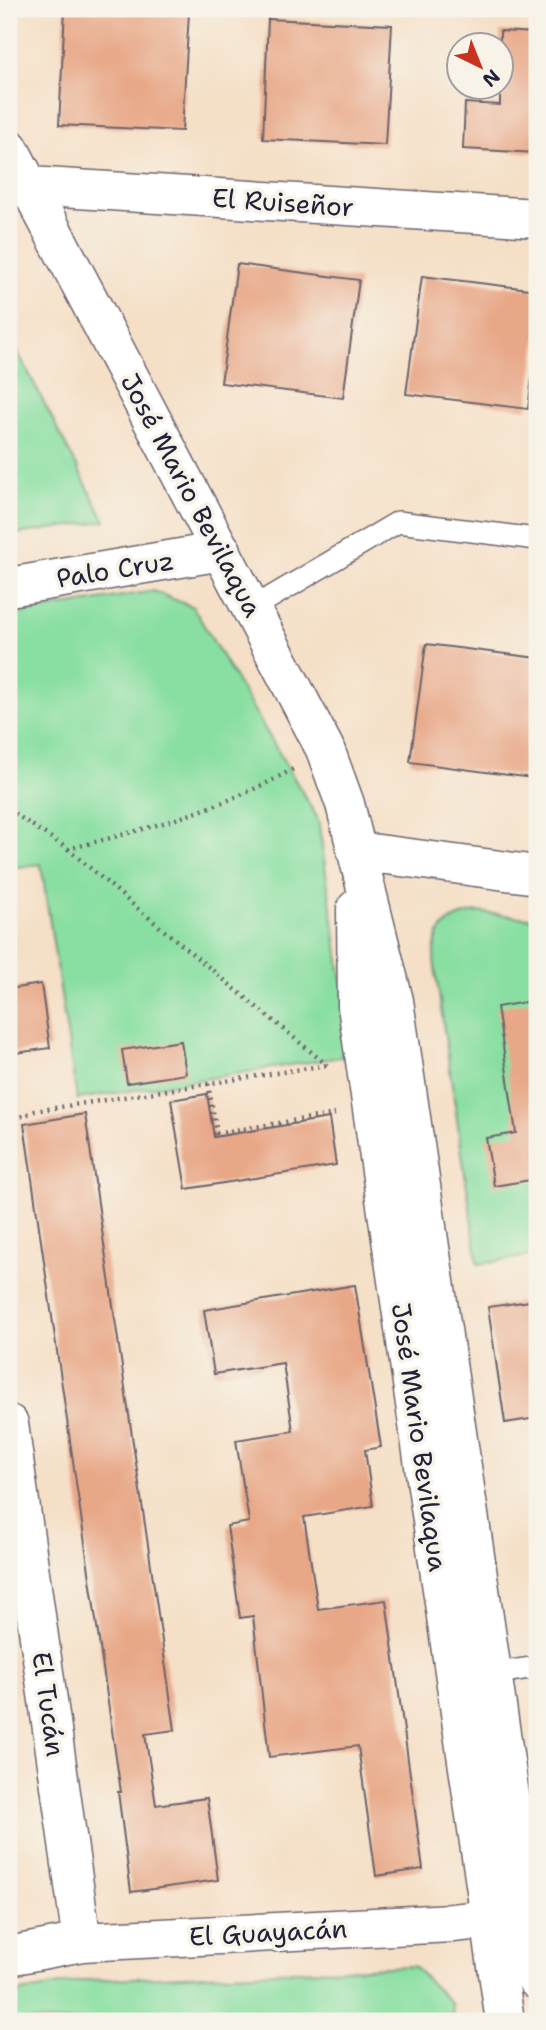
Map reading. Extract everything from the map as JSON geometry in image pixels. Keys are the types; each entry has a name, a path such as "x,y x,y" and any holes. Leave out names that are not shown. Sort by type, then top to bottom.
{"street":[{"name":"José Mario Bevilaqua","path":"9,148 325,749 340,786 394,1001 537,1980"},
{"name":"El Ruiseñor","path":"29,186 537,218"},
{"name":"Palo Cruz","path":"9,587 222,551"},
{"name":"José Mario Bevilaqua","path":"356,851 356,1006 505,2021"},
{"path":"356,851 537,875"},
{"name":"El Tucán","path":"9,1424 19,1565 82,1942"},
{"name":"El Guayacán","path":"9,1956 82,1942 528,1916"}],"lane":[{"path":"251,609 398,522 537,539"},
{"path":"492,1674 530,1668 537,1672"}],"path":[{"path":"68,849 152,827 224,802 289,771 325,749"},
{"path":"9,810 68,849 328,1065 35,1111 9,1124"},
{"path":"208,1084 217,1133 335,1114"}],"green space":[{"path":"9,335 105,521 9,535"},
{"path":"153,591 193,607 318,819 353,1055 77,1099 41,864 9,868 9,615"},
{"path":"477,912 537,919 537,1255 478,1264 434,960 436,940 444,926 450,921"},
{"path":"413,1966 451,2003 454,2021 9,2021 9,1994 88,1980"}],"building":[{"path":"65,9 189,12 182,131 59,125"},
{"path":"268,19 392,25 385,145 263,139"},
{"path":"500,31 537,33 537,153 463,149 465,103 500,105 500,102 514,102 514,32"},
{"path":"237,264 359,280 343,398 221,383"},
{"path":"422,276 537,290 537,339 528,409 406,394"},
{"path":"426,644 537,658 537,737 532,778 410,762"},
{"path":"41,984 50,1048 9,1054 9,989"},
{"path":"537,1000 537,1179 494,1186 486,1138 516,1133 497,1007"},
{"path":"181,1041 186,1074 127,1083 122,1050"},
{"path":"207,1094 214,1137 329,1118 336,1165 186,1189 171,1100"},
{"path":"85,1114 175,1730 145,1734 156,1805 207,1798 218,1880 131,1892 118,1792 121,1792 24,1124"},
{"path":"355,1285 381,1447 365,1450 373,1506 304,1517 318,1609 386,1600 423,1869 376,1876 358,1746 269,1757 253,1616 240,1618 227,1526 249,1522 236,1440 293,1431 283,1363 214,1374 204,1310"},
{"path":"537,1300 537,1418 505,1423 488,1307"}]}
